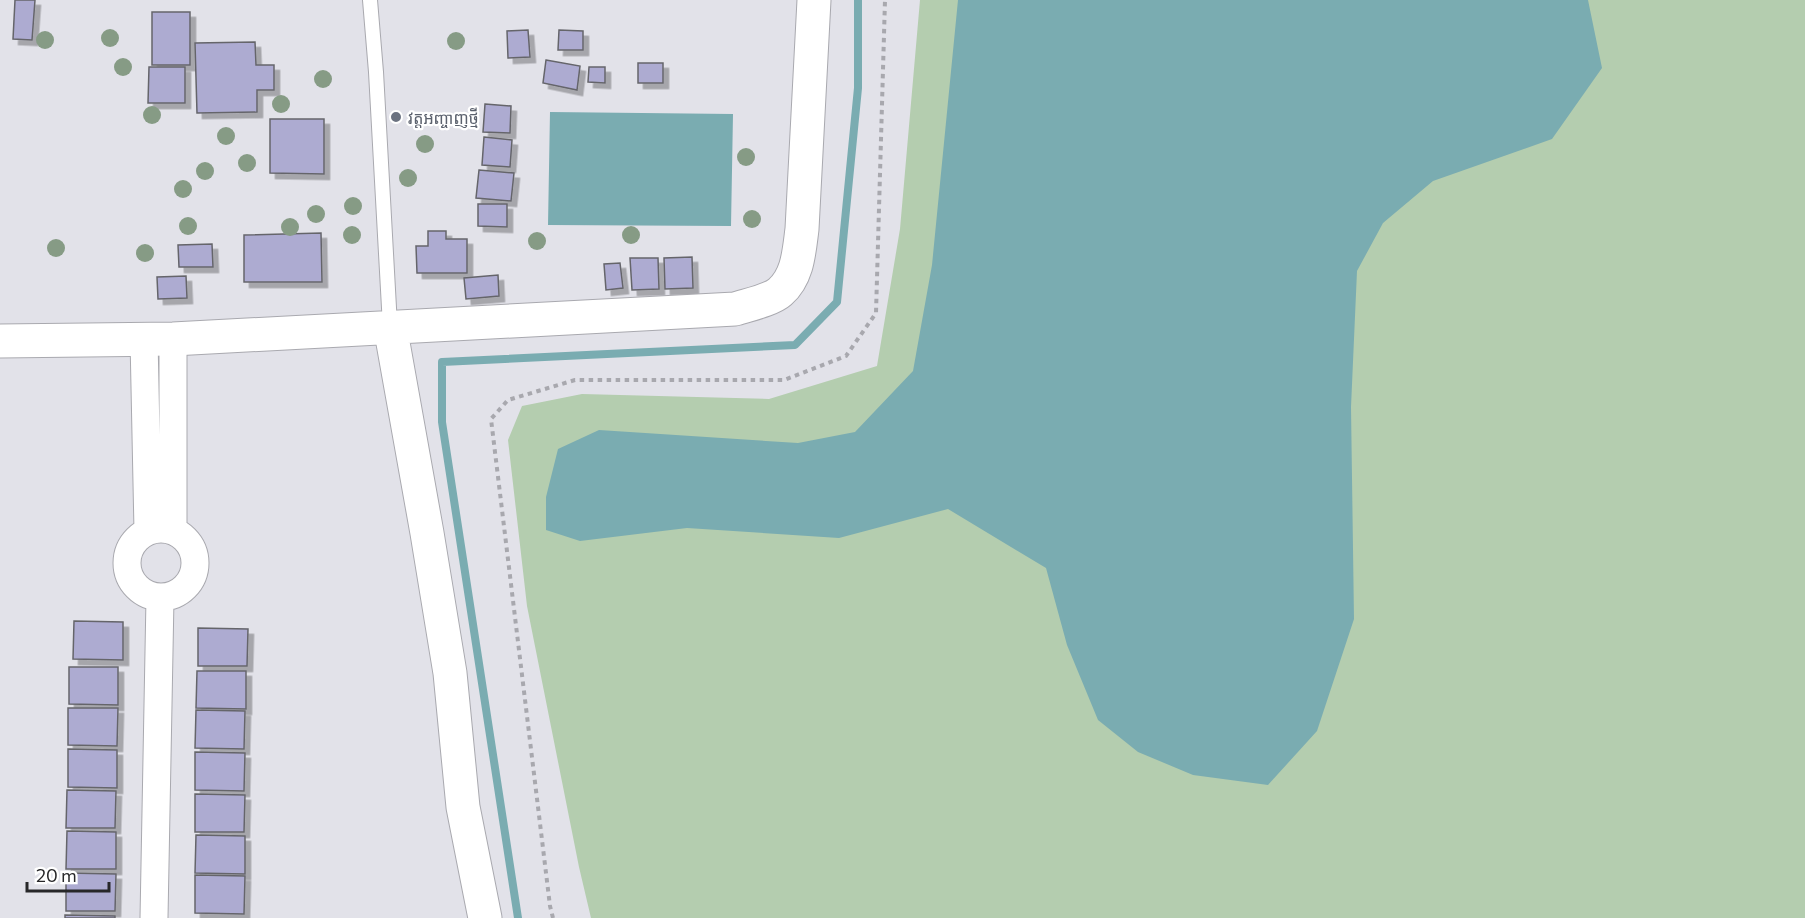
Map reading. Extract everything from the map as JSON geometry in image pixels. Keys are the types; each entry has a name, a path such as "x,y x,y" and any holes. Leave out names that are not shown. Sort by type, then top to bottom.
{"street":[{"path":"0,341 159,339 735,309 779,293 791,278 797,265 802,229 814,0"},
{"path":"390,326 450,673 463,807 485,918"},
{"path":"159,339 161,531"},
{"path":"161,531 189,542 195,560 192,579 179,592 160,598 142,592 129,578 126,560 133,542 161,531"},
{"path":"154,918 160,598"}],"lane":[{"path":"369,0 376,72 390,326"}],"path":[{"path":"553,918 490,419 508,400 575,380 784,380 846,356 876,313 885,0"}],"green space":[{"path":"920,0 1805,0 1805,918 591,918 527,606 508,440 522,406 582,394 769,399 877,366 900,229"}],"water":[{"path":"958,0 1588,0 1602,68 1552,139 1433,181 1383,223 1357,271 1351,407 1354,619 1317,731 1268,785 1193,775 1138,752 1098,720 1067,645 1046,568 948,509 839,538 687,528 580,541 546,530 546,497 558,449 599,430 798,443 855,432 913,371 932,265"},
{"path":"550,112 733,114 731,226 548,225"}],"building":[{"path":"15,0 35,0 32,40 13,39"},
{"path":"152,12 190,12 190,65 152,65"},
{"path":"528,30 530,57 508,58 507,31"},
{"path":"559,30 583,31 583,50 558,50"},
{"path":"255,42 256,65 274,65 274,90 257,90 257,112 197,113 195,43"},
{"path":"546,60 580,66 577,90 543,83"},
{"path":"638,63 663,63 663,83 638,83"},
{"path":"149,67 185,67 185,103 148,103"},
{"path":"589,67 605,67 605,83 588,82"},
{"path":"485,104 511,106 510,133 483,132"},
{"path":"270,119 324,119 324,174 270,173"},
{"path":"484,137 512,140 510,167 482,165"},
{"path":"479,170 514,173 511,201 476,198"},
{"path":"478,204 507,204 507,227 478,226"},
{"path":"428,231 446,231 446,239 467,239 467,273 417,273 416,246 428,246"},
{"path":"321,233 322,282 244,282 244,235"},
{"path":"212,244 213,267 179,267 178,245"},
{"path":"692,257 693,288 665,289 664,258"},
{"path":"630,258 658,258 659,289 632,290"},
{"path":"620,263 623,288 606,290 604,264"},
{"path":"498,275 499,296 466,299 464,278"},
{"path":"186,276 187,298 158,299 157,277"},
{"path":"74,621 123,622 123,660 73,659"},
{"path":"198,628 248,629 247,666 198,666"},
{"path":"69,667 118,667 118,705 69,704"},
{"path":"197,671 246,671 246,709 196,708"},
{"path":"68,708 118,708 117,746 68,745"},
{"path":"196,710 245,711 244,749 195,748"},
{"path":"68,749 117,750 117,788 68,787"},
{"path":"195,752 245,753 244,791 195,790"},
{"path":"67,790 116,791 115,828 66,828"},
{"path":"195,794 245,795 244,832 195,832"},
{"path":"67,831 116,832 116,869 66,869"},
{"path":"196,835 245,836 245,874 195,873"},
{"path":"66,873 116,874 115,911 66,911"},
{"path":"195,875 245,876 244,914 195,913"},
{"path":"65,915 115,916 115,918 65,918"}],"waterway":[{"path":"518,918 442,422 442,362 795,345 837,302 858,88 858,0"}],"place":[{"name":"វត្តអញ្ចាញថ្មី","path":"396,117"}]}
